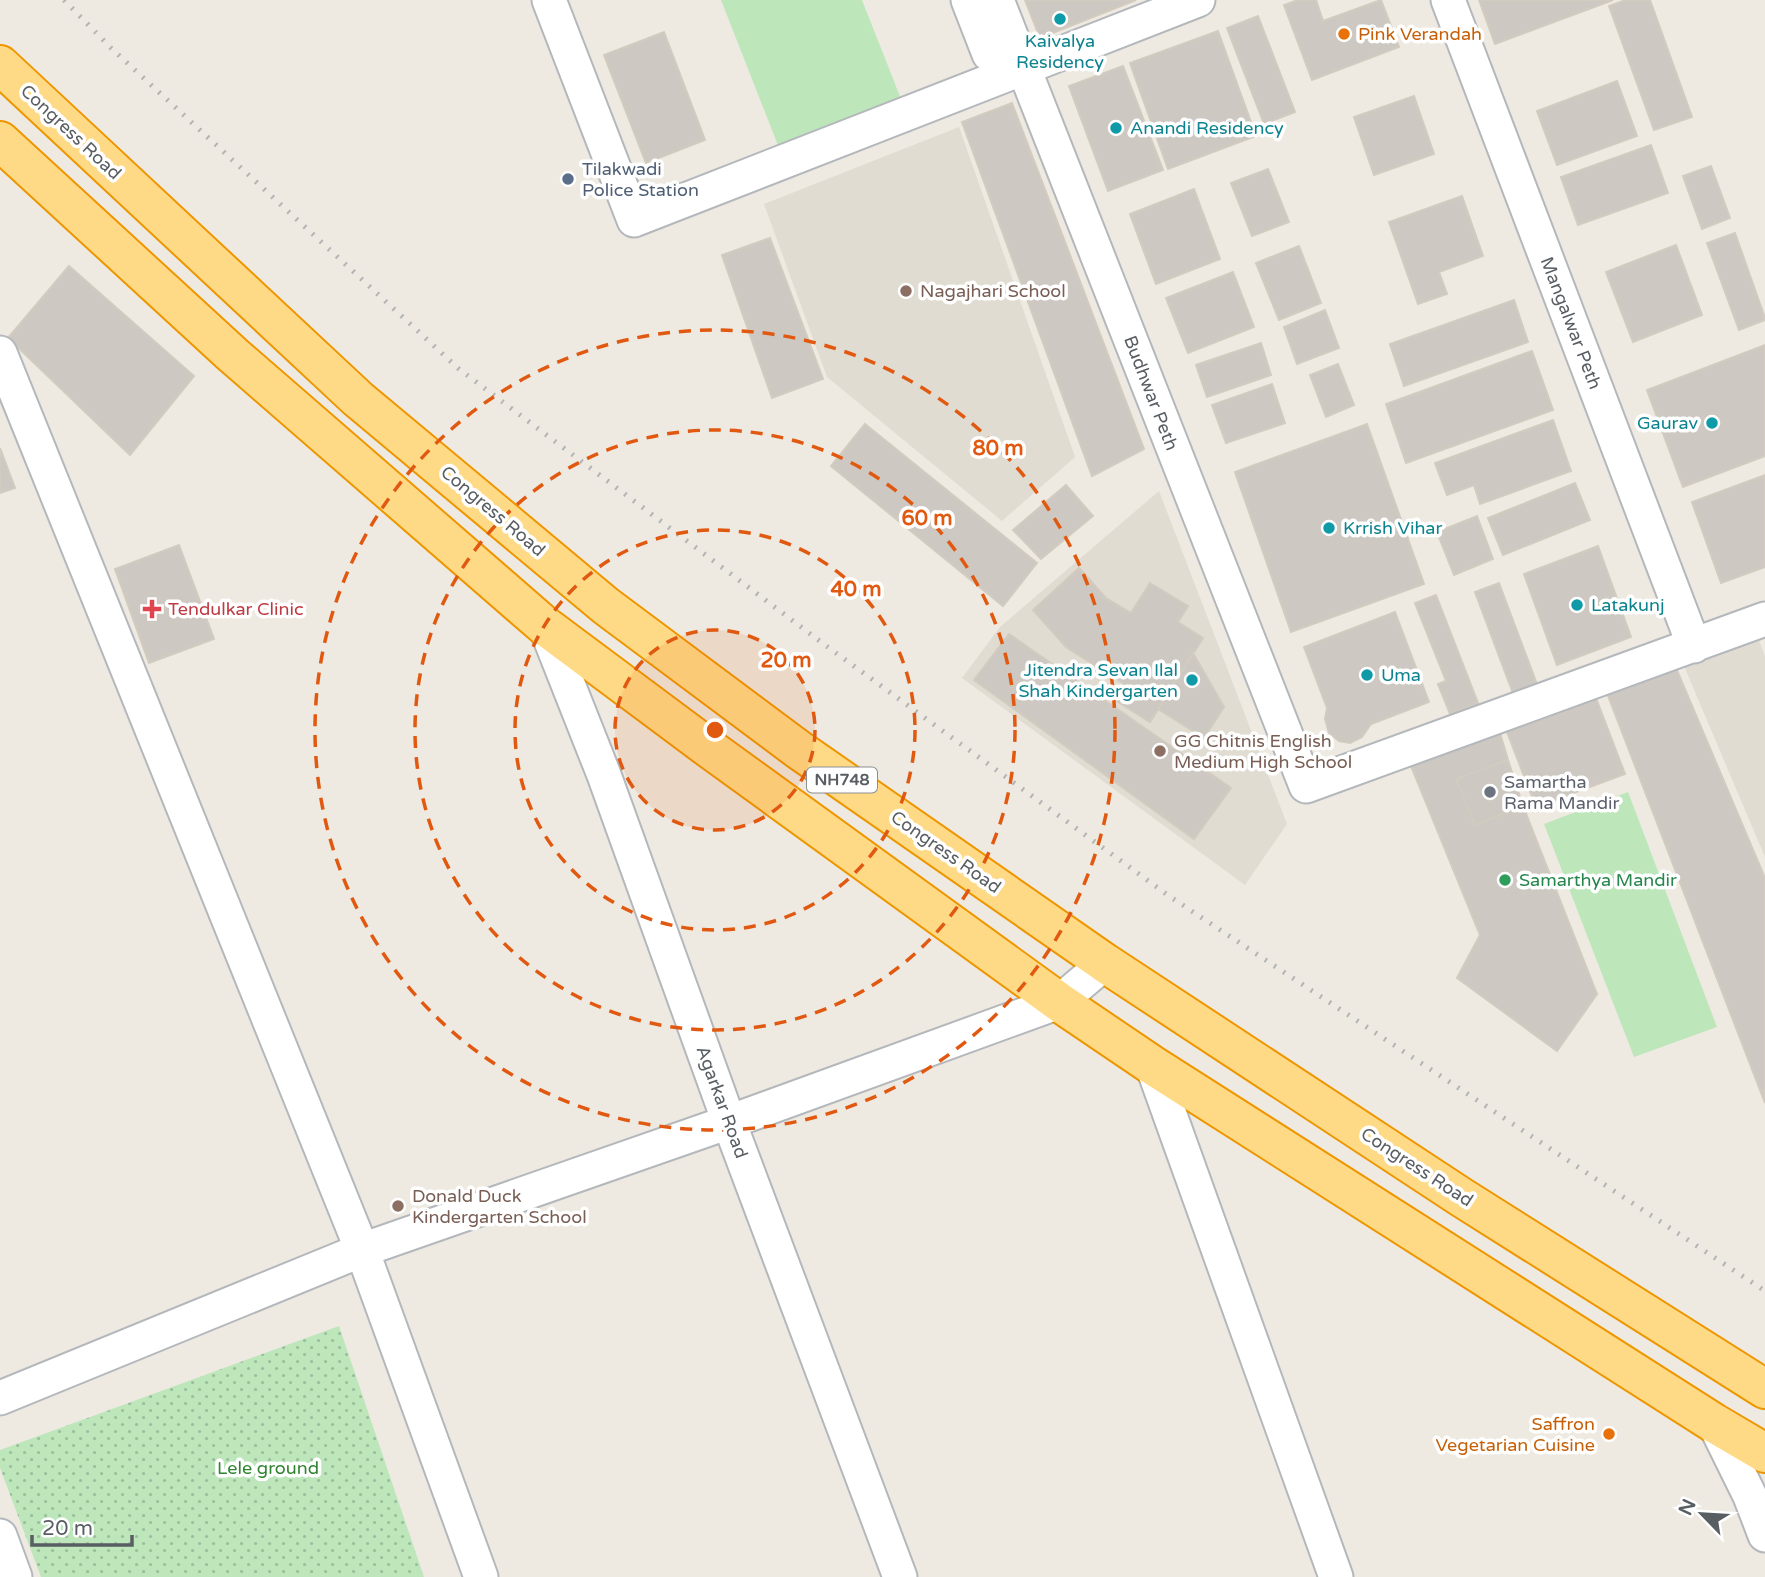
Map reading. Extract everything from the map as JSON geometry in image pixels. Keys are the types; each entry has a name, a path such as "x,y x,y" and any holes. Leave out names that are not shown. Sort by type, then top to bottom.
{"highway":[{"name":"Congress Road","path":"0,65 358,399 606,606 799,750 1105,963 1461,1197 1765,1389"},
{"name":"NH748","path":"0,141 253,373 545,626 1059,1002 1152,1065 1765,1453"}],"street":[{"path":"549,0 634,220 1198,0"},
{"path":"968,0 989,54"},
{"name":"Budhwar Peth","path":"997,0 1306,786 1694,646"},
{"name":"Mangalwar Peth","path":"1447,0 1694,646"},
{"path":"0,353 362,1250 481,1577"},
{"path":"1694,646 1765,619"},
{"name":"Agarkar Road","path":"545,626 604,775 729,1122 900,1577"},
{"path":"0,1398 362,1250 729,1122 1059,1002 1105,963"},
{"path":"1152,1065 1336,1577"},
{"path":"1714,1423 1765,1535"},
{"path":"0,1536 15,1577"}],"shaded area":[{"name":"Nagajhari School","path":"959,127 1075,457 1002,521 827,377 764,204"},
{"name":"GG Chitnis English Medium High School","path":"1159,491 1287,824 1245,885 962,678 1000,627"},
{"path":"1758,638 1765,656 1765,857 1684,666"}],"green space":[{"path":"721,0 862,0 901,99 779,148"},
{"path":"1628,792 1717,1027 1634,1057 1544,824"},
{"name":"Lele ground","path":"339,1326 424,1577 41,1577 0,1468 0,1450"}],"building":[{"name":"Kaivalya Residency","path":"1025,0 1136,0 1040,38"},
{"name":"Pink Verandah","path":"1298,0 1316,0 1323,21 1381,0 1399,47 1312,80 1284,5"},
{"path":"1479,0 1613,0 1495,44"},
{"path":"1626,0 1650,0 1692,117 1654,130 1609,6"},
{"path":"1258,16 1295,112 1264,124 1227,28"},
{"path":"1218,31 1256,136 1168,169 1130,63"},
{"path":"664,32 705,140 646,163 604,55"},
{"name":"Anandi Residency","path":"1123,66 1163,170 1108,191 1069,86"},
{"path":"1617,81 1637,136 1557,165 1537,111"},
{"path":"1414,96 1434,154 1374,175 1354,117"},
{"name":"Nagajhari School","path":"1012,103 1144,449 1092,476 962,122"},
{"path":"1651,145 1668,193 1578,225 1561,177"},
{"path":"1711,166 1730,218 1702,229 1683,176"},
{"path":"1268,169 1289,222 1252,236 1231,183"},
{"path":"1194,189 1220,259 1156,284 1130,214"},
{"path":"1462,196 1483,256 1439,272 1447,294 1418,304 1389,222"},
{"path":"1735,233 1765,318 1739,330 1707,243"},
{"path":"770,238 823,379 772,398 722,255"},
{"path":"1676,245 1702,315 1633,342 1606,272"},
{"path":"1299,246 1321,303 1279,320 1256,263"},
{"path":"69,266 194,376 130,455 8,338"},
{"path":"1233,272 1254,327 1188,353 1166,298"},
{"path":"1514,300 1528,342 1404,386 1390,344"},
{"path":"1325,310 1339,348 1297,364 1284,327"},
{"path":"1261,343 1271,375 1207,397 1196,365"},
{"name":"Gaurav","path":"1765,345 1765,456 1683,487 1647,390"},
{"path":"1532,351 1553,410 1406,463 1386,404"},
{"path":"1338,364 1354,405 1326,417 1310,375"},
{"path":"1272,384 1285,423 1226,443 1212,405"},
{"path":"1553,420 1571,471 1480,504 1474,485 1447,495 1435,463"},
{"path":"865,424 1037,563 1003,606 831,466"},
{"name":"Krrish Vihar","path":"1367,424 1424,584 1291,632 1235,472"},
{"path":"0,448 15,488 0,493"},
{"path":"1765,475 1765,567 1721,583 1692,502"},
{"path":"1575,483 1590,520 1503,555 1488,518"},
{"path":"1066,485 1093,516 1041,559 1013,530"},
{"path":"1477,516 1493,559 1454,575 1437,532"},
{"path":"179,545 214,639 149,663 115,569"},
{"name":"Latakunj","path":"1598,546 1631,637 1557,665 1524,574"},
{"path":"1079,568 1106,598 1131,613 1150,583 1188,606 1178,622 1203,638 1150,722 1115,700 1124,684 1066,647 1033,610"},
{"path":"1499,583 1538,687 1514,696 1475,592"},
{"path":"1436,595 1478,703 1450,714 1438,684 1446,681 1415,603"},
{"name":"Uma","path":"1395,612 1429,702 1371,724 1362,737 1350,743 1339,741 1329,733 1325,719 1327,708 1304,647"},
{"path":"1009,634 1231,788 1194,839 974,680"},
{"name":"Jitendra Sevan Ilal Shah Kindergarten","path":"1193,653 1224,707 1204,738 1158,709"},
{"path":"1676,668 1765,878 1765,1103 1607,693"},
{"path":"1596,698 1625,774 1536,807 1507,732"},
{"name":"Samarthya Mandir","path":"1500,733 1508,760 1456,779 1475,825 1523,806 1597,994 1557,1051 1457,978 1480,935 1411,766"},
{"name":"Samartha Rama Mandir","path":"1508,760 1523,806 1475,825 1456,779"}],"railway":[{"path":"64,0 111,48 459,369 825,645 1169,896 1765,1291"}],"place":[{"name":"Kaivalya Residency","path":"1060,19"},
{"name":"Pink Verandah","path":"1344,34"},
{"name":"Anandi Residency","path":"1116,128"},
{"name":"Tilakwadi Police Station","path":"568,179"},
{"name":"Nagajhari School","path":"906,291"},
{"name":"Gaurav","path":"1712,423"},
{"name":"Krrish Vihar","path":"1329,528"},
{"name":"Latakunj","path":"1577,605"},
{"name":"Tendulkar Clinic","path":"152,609"},
{"name":"Uma","path":"1367,675"},
{"name":"Jitendra Sevan Ilal Shah Kindergarten","path":"1192,680"},
{"name":"GG Chitnis English Medium High School","path":"1160,751"},
{"name":"Samartha Rama Mandir","path":"1490,792"},
{"name":"Samarthya Mandir","path":"1505,880"},
{"name":"Donald Duck Kindergarten School","path":"398,1206"},
{"name":"Saffron Vegetarian Cuisine","path":"1609,1434"}]}
